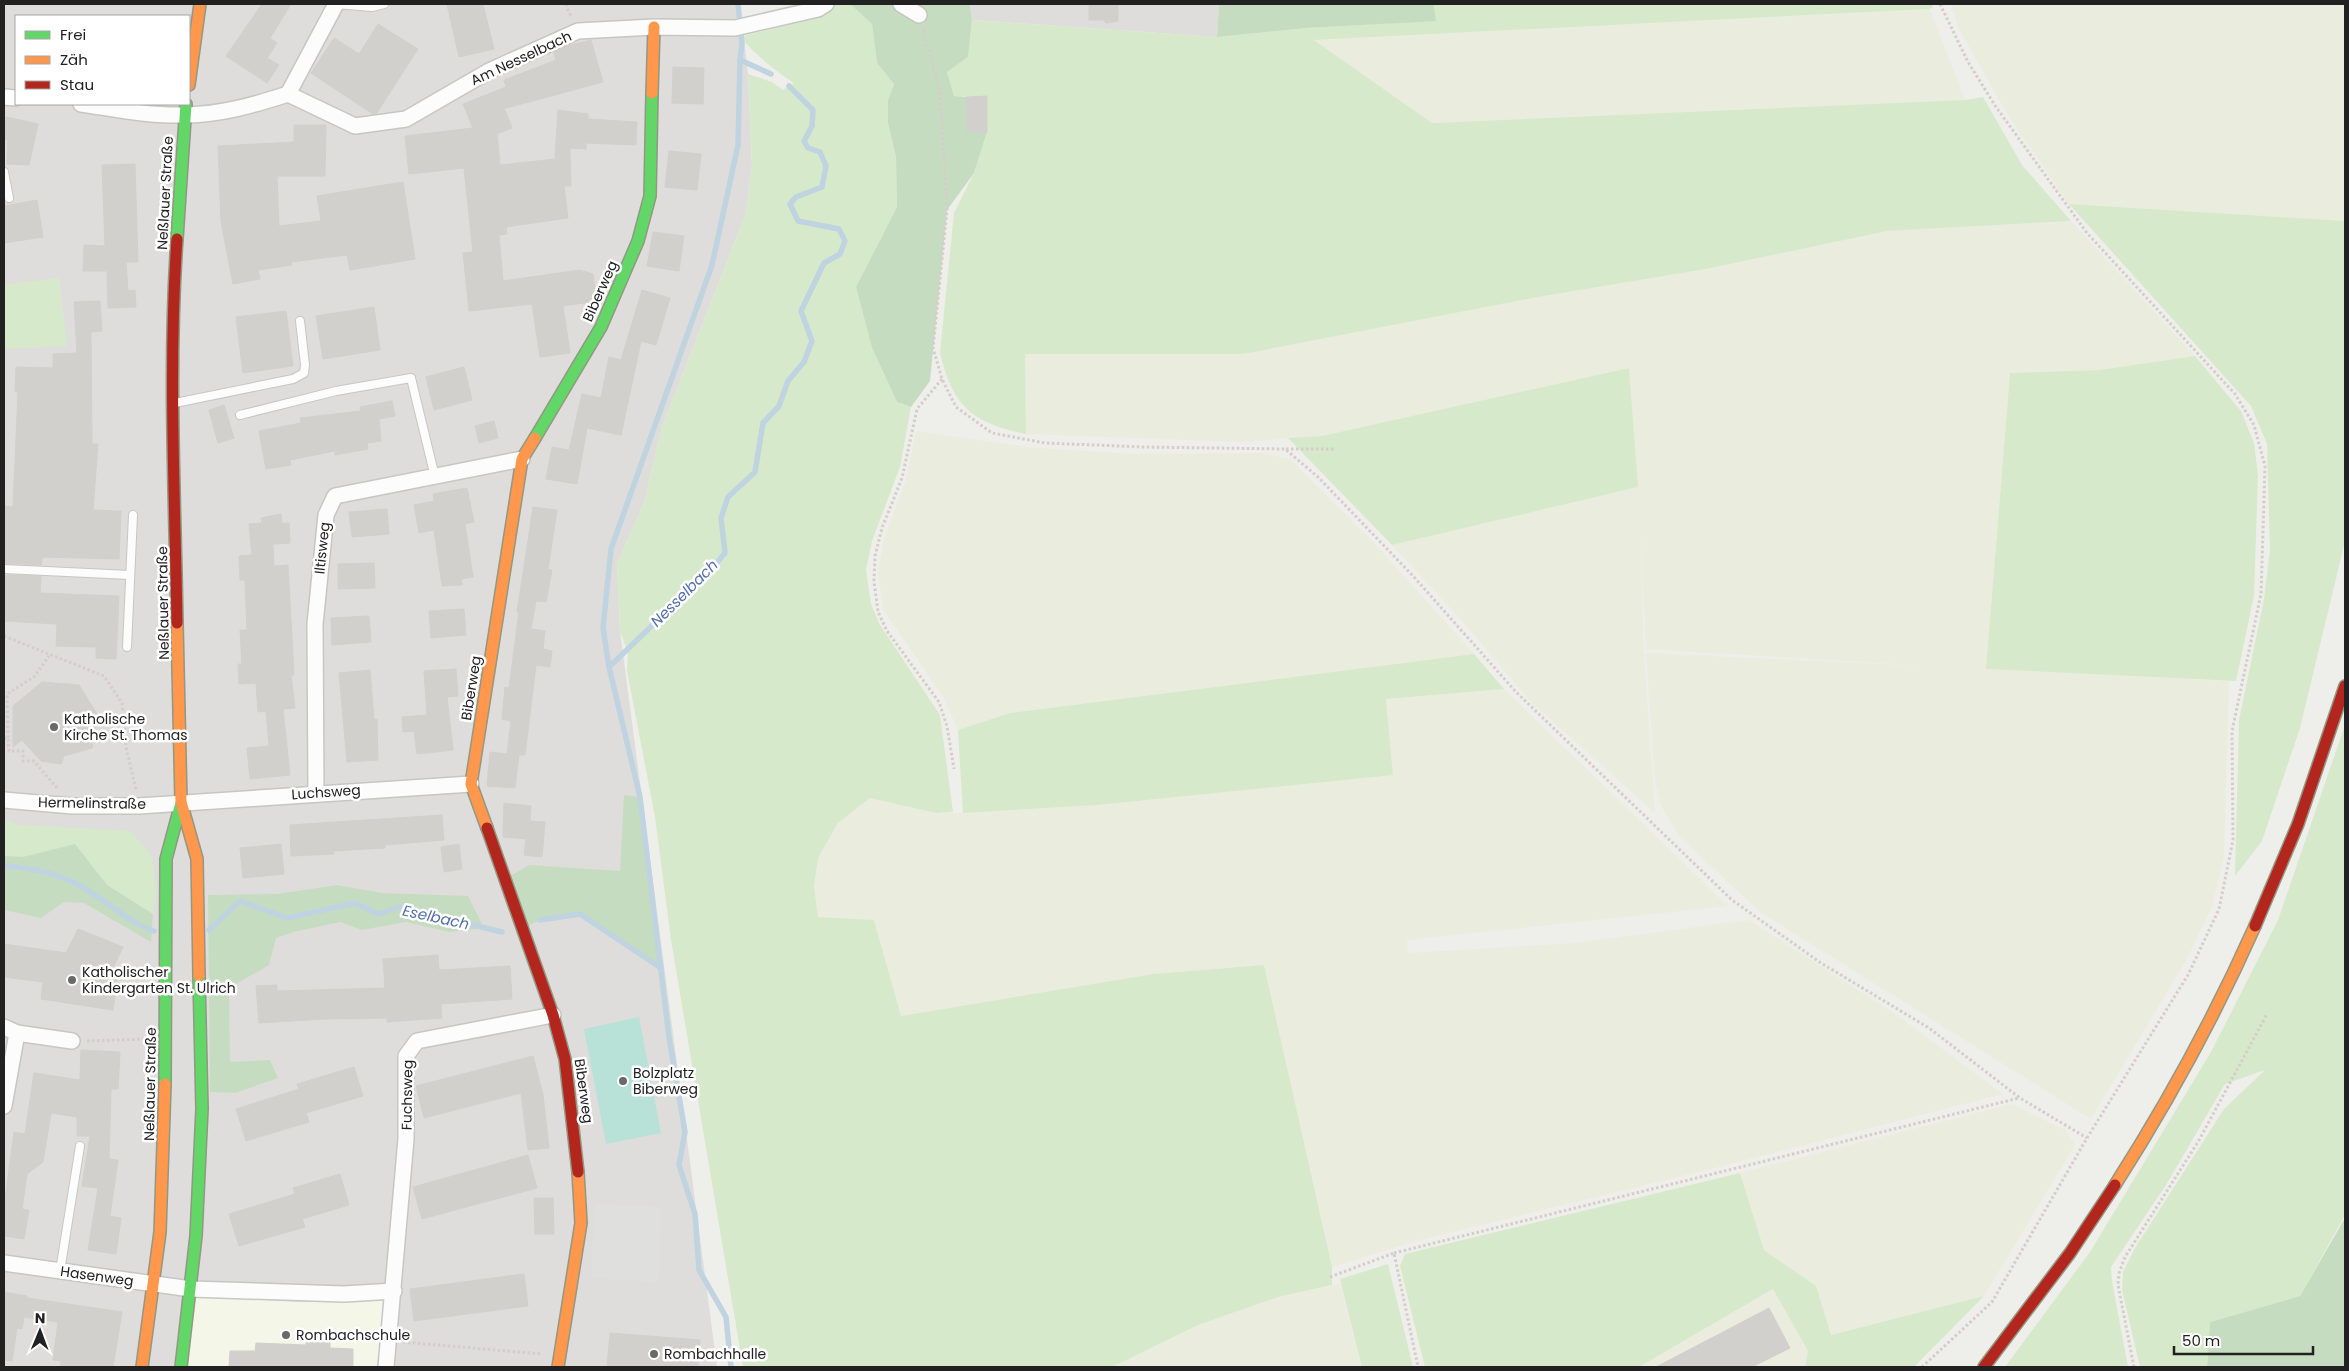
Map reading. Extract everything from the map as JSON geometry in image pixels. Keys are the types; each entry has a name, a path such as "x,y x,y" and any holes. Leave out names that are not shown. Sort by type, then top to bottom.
{"main road":[{"path":"190,78 200,4"},
{"name":"Biberweg","path":"559,1361 581,1223 575,1134 565,1059 553,1015 471,784 522,459 601,327 638,241 650,196 654,27"},
{"name":"Neßlauer Straße","path":"180,1367 191,1288 200,1171 200,1001 197,859 181,802 173,403 174,282 185,109"},
{"path":"1984,1367 2054,1276 2097,1214 2147,1134 2207,1028 2276,882 2303,812 2345,686"},
{"name":"Neßlauer Straße","path":"142,1367 160,1232 165,1136 167,1038 166,859 181,802"}],"street":[{"path":"88,105 142,113 185,109 244,108 288,94 336,4"},
{"name":"Am Nesselbach","path":"288,94 356,126 406,119 489,71 578,31 654,27 742,27 818,10 826,4"},
{"path":"901,4 919,15"},
{"name":"Iltisweg","path":"316,792 315,624 326,516 335,496 522,459"},
{"name":"Luchsweg","path":"181,802 316,792 471,784"},
{"name":"Hermelinstraße","path":"4,800 72,806 139,806 181,802"},
{"name":"Fuchsweg","path":"386,1367 406,1140 406,1056 417,1041 553,1015"},
{"path":"4,1106 10,1030 72,1041"},
{"name":"Hasenweg","path":"4,1263 191,1288"},
{"path":"191,1288 344,1294 394,1290"}],"lane":[{"path":"336,4 372,7 384,4"},
{"path":"4,172 9,198"},
{"path":"173,403 292,379 304,373 305,365 300,320"},
{"path":"240,415 336,391 411,378 435,477"},
{"path":"127,647 133,515"},
{"path":"4,569 130,575"},
{"path":"60,1271 80,1146"}],"path":[{"path":"1922,1367 1992,1302 2087,1138 2188,975 2219,909 2233,840 2232,730 2261,594 2265,466 2254,425 2235,394 2087,233 1968,62 1940,4"},
{"path":"919,15 940,92 947,210 934,348 942,379 956,407 992,433 1045,443 1143,447 1336,449"},
{"path":"942,379 917,409 902,478 882,528 875,556 874,581 878,612 887,631 939,702 947,726 954,769"},
{"path":"1285,449 1318,477 1414,577 1516,692 1732,900 1821,963 1929,1028 2020,1098 2087,1138"},
{"path":"4,636 49,656 104,676 122,703 126,747 139,806"},
{"path":"9,751 6,738 7,694 34,677 49,656"},
{"path":"4,755 9,751 23,751 23,761 34,761 54,784"},
{"path":"2134,1367 2118,1285 2119,1273 2125,1256 2198,1142 2267,1014"},
{"path":"72,1041 167,1038"},
{"path":"1330,1277 1394,1253 2020,1098"},
{"path":"1394,1253 1418,1367"},
{"path":"389,1341 559,1361"}],"shaded area":[{"path":"4,4 740,4 748,74 752,165 746,213 662,427 644,503 617,564 620,631 717,1367 4,1367"},
{"path":"970,4 1219,4 1217,37 972,20"},
{"path":"1951,4 2345,4 2345,221 2069,204 2007,114 1958,27"},
{"path":"1930,9 1965,100 1432,123 1314,40"},
{"path":"2071,221 2195,356 2099,370 2010,373 1986,669 2229,681 2224,856 2212,907 2187,959 2091,1119 1760,912 1680,837 1661,806 1655,782 1646,653 1927,666 1646,649 1640,535 1644,653 1655,813 1528,699 1465,624 1392,545 1637,487 1322,436 1241,442 1026,434 1025,354 1243,354 1538,297 1706,269 1887,231"},
{"path":"916,431 1036,448 1135,454 1260,453 1290,459 1375,544 1474,654 1010,713 958,730 945,700 883,609 878,573 883,542 905,482"},
{"path":"1504,689 1728,906 1407,940 1408,953 1575,943 1749,920 1897,1015 2003,1094 1719,1167 1416,1241 1332,1267 1264,965 1153,974 901,1016 874,920 818,917 814,886 818,858 838,823 870,798 936,813 963,813 1097,805 1393,774 1386,699"},
{"name":"Bolzplatz Biberweg","path":"639,1017 661,1133 606,1144 584,1029"},
{"path":"2012,1104 2065,1130 2075,1145 1984,1296 1831,1335 1816,1286 1764,1250 1740,1173"},
{"path":"594,1204 661,1207 659,1282 591,1278"},
{"path":"1341,1284 1362,1367 1112,1367 1198,1325 1278,1297"},
{"path":"1774,1289 1808,1351 1805,1367 1639,1367"},
{"name":"Rombachschule","path":"195,1296 301,1302 386,1297 377,1367 185,1367"}],"green space":[{"path":"836,4 850,4 872,24 877,63 894,84 888,100 888,123 896,157 897,207 856,287 872,348 897,402 911,407 900,467 872,541 866,570 871,604 880,625 940,715 953,812 936,813 870,798 838,823 818,858 814,886 818,917 874,920 901,1016 1153,974 1264,965 1332,1267 1332,1285 1278,1297 1198,1325 1112,1367 743,1367 671,940 655,817 627,671 628,653 620,631 617,564 644,503 662,427 746,213 752,165 748,74 772,82 783,90 794,83 753,51 740,37 805,20"},
{"path":"850,4 970,4 972,20 968,57 947,72 954,96 966,97 967,132 987,132 974,173 947,210 930,381 911,407 897,402 872,348 856,287 897,207 896,157 888,123 888,100 894,84 877,63 872,24"},
{"path":"1219,4 1434,4 1436,21 1306,28 1217,37"},
{"path":"1434,4 1932,4 1933,7 1929,9 1314,40 1432,123 1965,100 1983,97 2022,165 2071,221 1887,231 1706,269 1538,297 1243,354 1025,354 1026,434 1008,430 979,418 959,400 951,387 940,353 954,213 974,173 987,132 986,97 954,96 947,72 968,57 972,20 1217,37 1306,28 1436,20"},
{"path":"2069,204 2345,221 2345,541 2300,728 2262,841 2235,876 2239,720 2264,599 2270,550 2267,444 2251,406"},
{"path":"59,278 67,346 4,349 4,285"},
{"path":"2195,356 2241,411 2254,443 2258,475 2254,596 2236,681 1986,669 2010,373 2099,370"},
{"path":"1629,368 1638,487 1392,545 1288,438 1322,436"},
{"path":"1474,654 1504,689 1386,699 1393,775 1097,805 963,813 958,730 1010,713"},
{"path":"2345,725 2345,1215 2300,1296 2210,1322 2207,1367 2140,1367 2122,1290 2123,1272 2135,1248 2224,1109 2265,1070 2225,1084 2166,1185 2111,1267 2128,1367 2005,1367 2090,1252 2211,1052 2278,920"},
{"path":"624,795 640,797 661,968 580,914 540,920 522,929 505,879 529,865 620,871"},
{"path":"4,820 18,825 131,831 152,857 156,892 153,914 107,885 75,845 23,857 4,856"},
{"path":"75,844 107,885 153,914 151,942 84,903 64,902 41,918 4,910 4,856 23,857"},
{"path":"337,885 382,893 468,896 484,928 450,932 406,922 362,930 340,922 293,932 276,938 269,965 229,988 230,1062 270,1060 278,1078 235,1093 210,1092 208,895 277,894"},
{"path":"1740,1173 1764,1250 1816,1286 1831,1335 1984,1296 1914,1367 1805,1367 1808,1351 1773,1289 1639,1367 1425,1367 1400,1266 1405,1254"},
{"path":"2345,1218 2345,1367 2207,1367 2210,1322 2300,1296"},
{"path":"1388,1264 1413,1367 1362,1367 1340,1279"}],"building":[{"path":"262,4 291,4 270,38 277,43 267,58 279,65 267,83 226,56"},
{"path":"447,4 483,4 494,49 459,57"},
{"path":"1089,4 1118,4 1118,21 1106,23 1104,20 1089,20"},
{"path":"378,24 418,49 376,114 373,114 311,73 334,38 359,54"},
{"path":"591,40 603,82 503,109 512,128 497,134 500,165 555,159 558,110 588,114 588,119 637,122 636,145 586,143 586,149 570,148 571,186 564,186 568,218 506,227 507,234 499,235 503,281 580,270 593,274 597,301 563,306 570,353 540,357 532,304 469,311 463,253 473,252 464,168 409,174 405,136 473,128 463,104 506,87 504,80 556,60 554,52"},
{"path":"673,67 704,68 703,104 672,103"},
{"path":"987,96 987,132 967,132 966,97"},
{"path":"6,117 38,124 29,165 7,164 8,140 4,139"},
{"path":"294,125 326,125 325,176 277,176 279,226 321,221 317,196 403,182 415,259 350,270 347,255 291,262 292,265 258,270 260,279 233,284 221,222 218,146 294,142"},
{"path":"669,151 701,154 697,190 665,187"},
{"path":"135,164 138,262 126,262 128,291 135,290 136,307 108,308 107,271 83,271 84,245 105,246 102,165"},
{"path":"37,200 43,237 4,243 4,206"},
{"path":"653,232 684,236 679,271 647,266"},
{"path":"642,290 670,298 656,345 641,341 621,435 587,428 577,484 546,479 552,447 569,450 582,394 601,398 609,357 621,360"},
{"path":"100,301 102,331 91,332 92,444 98,444 93,510 121,511 119,559 43,557 41,565 4,563 4,506 13,507 18,392 15,392 16,367 53,368 53,354 77,353 74,302"},
{"path":"374,307 380,350 323,359 316,316"},
{"path":"286,311 293,366 243,373 236,317"},
{"path":"464,367 472,400 434,410 426,377"},
{"path":"392,401 395,416 379,419 381,441 367,443 368,449 335,455 335,451 290,460 291,465 266,469 259,431 301,423 300,418 361,411 360,407"},
{"path":"224,405 234,438 218,443 209,410"},
{"path":"494,421 498,438 479,443 475,426"},
{"path":"467,488 474,522 465,524 473,577 461,579 462,585 442,586 434,530 419,533 414,505 434,501 433,494"},
{"path":"533,507 557,510 548,569 552,570 546,602 536,601 531,629 545,631 543,649 552,651 550,667 536,665 525,755 519,755 515,788 487,786 490,752 507,754 511,721 502,719 505,687 509,688 519,612 517,612"},
{"path":"387,509 389,534 352,537 349,512"},
{"path":"281,514 282,523 289,523 290,543 273,544 274,566 288,565 294,675 291,675 295,708 283,709 290,775 250,779 247,748 269,746 266,711 258,712 256,683 239,684 238,664 242,664 240,630 247,630 245,580 240,580 239,556 252,555 249,524 262,523 261,518"},
{"path":"374,563 375,588 338,589 338,564"},
{"path":"4,575 41,576 40,593 119,596 116,659 96,658 96,647 56,646 57,624 4,621"},
{"path":"464,609 466,635 431,638 429,611"},
{"path":"369,616 371,642 332,645 331,618"},
{"path":"456,669 458,696 447,697 453,750 417,754 414,731 403,732 402,717 427,715 424,671"},
{"path":"370,670 374,720 377,719 378,760 347,762 339,673"},
{"name":"Katholische Kirche St. Thomas","path":"42,682 79,685 97,714 92,748 64,756 61,764 41,761 22,740 13,747 13,706"},
{"path":"504,803 531,806 530,821 545,822 542,857 524,855 526,839 503,837"},
{"path":"442,815 444,840 385,845 385,848 333,851 334,854 291,856 290,825"},
{"path":"281,844 284,874 243,878 240,848"},
{"path":"459,844 462,869 444,872 441,847"},
{"name":"Katholischer Kindergarten St. Ulrich","path":"78,929 123,947 110,974 118,975 113,1010 41,999 43,982 4,977 4,944 66,953"},
{"path":"438,955 439,970 510,966 512,999 441,1004 442,1018 387,1022 387,1018 259,1023 256,986 277,985 277,991 385,988 383,959"},
{"path":"81,1050 120,1052 118,1089 111,1089 109,1159 118,1160 110,1216 121,1218 116,1254 88,1250 98,1188 82,1186 90,1136 77,1136 77,1117 51,1113 43,1162 27,1174 22,1209 29,1210 24,1239 4,1236 4,1207 14,1132 25,1134 34,1073 80,1080"},
{"path":"533,1056 543,1095 549,1148 528,1150 521,1093 424,1118 416,1086"},
{"path":"354,1067 363,1096 306,1113 309,1122 246,1141 236,1109 299,1089 297,1084"},
{"path":"528,1155 537,1188 422,1219 413,1187"},
{"path":"340,1174 349,1205 302,1219 305,1227 239,1246 229,1214 295,1194 293,1188"},
{"path":"534,1198 553,1198 554,1234 535,1234"},
{"path":"524,1274 528,1306 414,1321 410,1289"},
{"path":"4,1292 27,1296 27,1298 122,1312 113,1367 60,1367 61,1361 53,1360 58,1322 24,1317 22,1329 17,1328 12,1361 4,1360"},
{"path":"1769,1308 1790,1348 1752,1367 1656,1367"},
{"name":"Rombachhalle","path":"610,1333 700,1340 698,1367 607,1367"},
{"name":"Rombachschule","path":"306,1341 330,1342 330,1348 353,1349 353,1367 229,1367 230,1351 255,1351 256,1343 306,1345"}],"waterway":[{"name":"Nesselbach","path":"738,4 742,43 740,60 771,74"},
{"path":"609,667 603,628 611,549 712,265 738,145 740,60"},
{"name":"Nesselbach","path":"731,1367 726,1317 699,1270 695,1214 679,1165 685,1132 669,1037 640,797 609,667 715,565 725,553 721,518 728,497 755,472 763,423 779,406 788,381 804,362 812,341 801,311 824,263 840,254 845,241 839,229 798,221 790,204 796,197 822,187 826,166 820,152 808,148 804,141 812,126 813,110 789,86"},
{"name":"Eselbach","path":"4,866 38,871 71,881 132,921 154,931"},
{"name":"Eselbach","path":"209,930 240,901 287,918 355,903 378,914 400,907 502,932"},
{"name":"Eselbach","path":"540,920 580,914 661,968"}],"traffic: fast":[{"path":"535,438 601,327 638,241 650,196 652,93"},
{"path":"177,239 186,105"},
{"path":"165,1084 166,859 181,803"},
{"path":"181,1367 196,1236 202,1109 199,976"}],"traffic: slow":[{"path":"190,78 200,4"},
{"path":"652,93 654,27"},
{"path":"487,828 471,784 522,459 535,438"},
{"path":"177,623 181,802 197,859 199,976"},
{"path":"2115,1185 2154,1122 2190,1058 2224,993 2255,926"},
{"path":"142,1367 160,1232 165,1084"},
{"path":"558,1367 581,1223 578,1172"}],"traffic: jam":[{"path":"177,239 173,335 177,623"},
{"path":"2255,926 2298,824 2345,686"},
{"path":"487,828 553,1015 565,1059 578,1172"},
{"path":"1984,1367 2070,1253 2115,1185"}],"place":[{"name":"Katholische Kirche St. Thomas","path":"54,727"},
{"name":"Katholischer Kindergarten St. Ulrich","path":"72,980"},
{"name":"Bolzplatz Biberweg","path":"623,1081"},
{"name":"Rombachschule","path":"286,1335"},
{"name":"Rombachhalle","path":"654,1354"}]}
